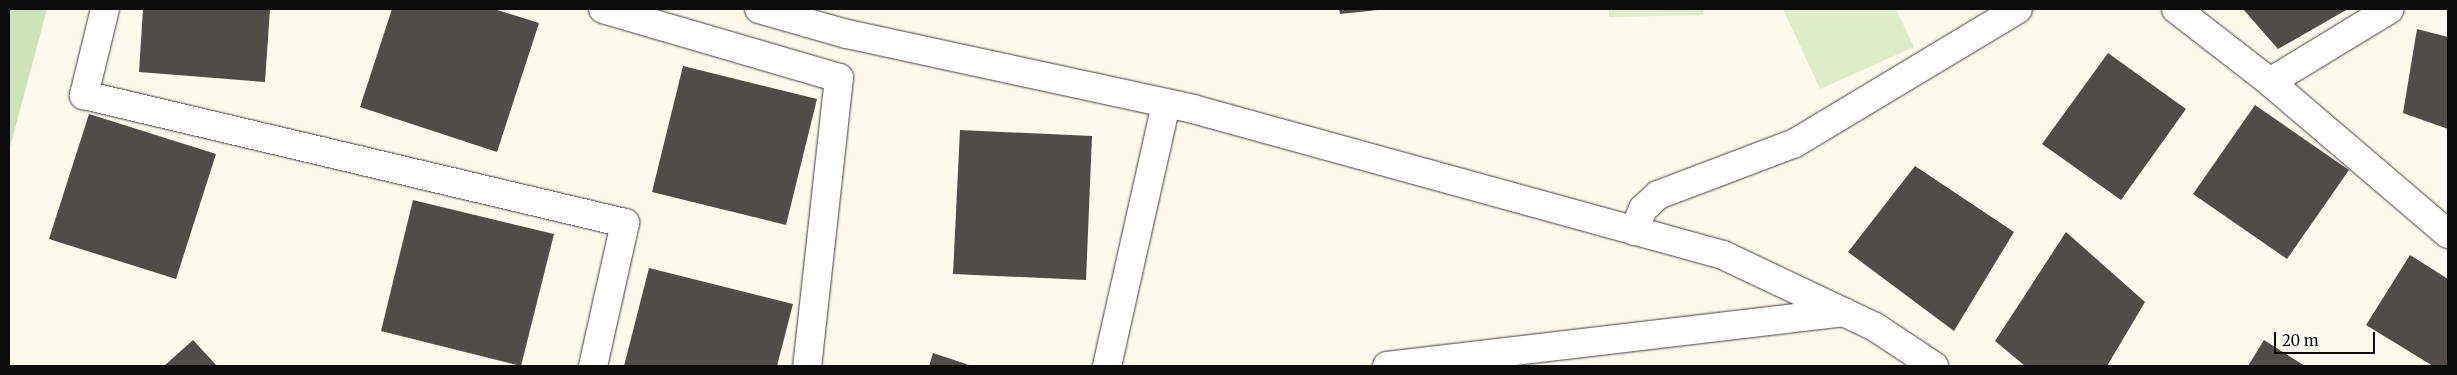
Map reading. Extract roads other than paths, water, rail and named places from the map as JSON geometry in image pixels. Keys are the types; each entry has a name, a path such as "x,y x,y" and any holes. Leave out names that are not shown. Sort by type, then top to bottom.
{"street":[{"path":"105,9 84,94 625,223 593,366"},
{"path":"603,9 839,78 807,366"},
{"path":"759,9 847,34 1166,104 1722,255 1875,327 1934,366"},
{"path":"1634,231 1643,209 1658,195 1795,143 2018,9"},
{"path":"2176,9 2270,82 2448,234"},
{"path":"2270,82 2390,9"},
{"path":"1107,366 1166,104"},
{"path":"1387,366 1845,312"}]}
